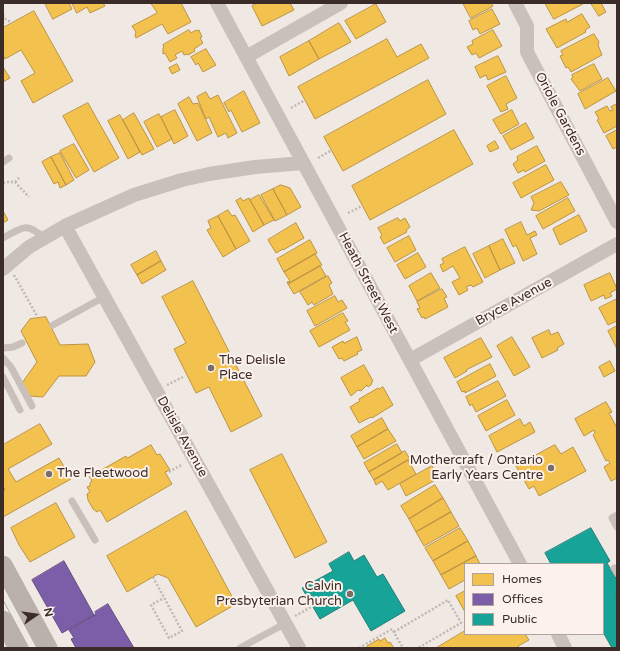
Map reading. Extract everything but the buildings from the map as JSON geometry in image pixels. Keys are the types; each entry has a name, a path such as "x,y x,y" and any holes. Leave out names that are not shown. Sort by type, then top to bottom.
{"main road":[{"path":"3,565 48,648"},
{"path":"3,620 18,648"}],"street":[{"name":"Heath Street West","path":"217,3 519,563"},
{"path":"246,57 341,3"},
{"name":"Oriole Gardens","path":"515,3 527,26 527,52 617,222"},
{"path":"8,271 29,247 65,226 134,195 182,180 232,170 303,162"},
{"name":"Delisle Avenue","path":"65,226 299,648"},
{"name":"Bryce Avenue","path":"410,360 617,244"},
{"path":"558,635 565,648"}],"lane":[{"path":"3,238 23,227 28,227 44,238"},
{"path":"53,325 104,297"},
{"path":"3,348 13,348 22,343"},
{"path":"3,358 11,367 32,406"},
{"path":"3,377 20,410"},
{"path":"72,501 95,540"},
{"path":"617,515 612,518 617,527"},
{"path":"240,648 286,623"}],"path":[{"path":"3,15 4,18 12,23"},
{"path":"291,108 305,100"},
{"path":"318,158 332,150"},
{"path":"3,184 15,182 19,178"},
{"path":"15,182 29,197"},
{"path":"348,213 362,206"},
{"path":"8,271 37,316"},
{"path":"165,386 183,377"},
{"path":"169,472 187,462"},
{"path":"153,577 182,631 169,638 151,605 164,598"},
{"path":"394,632 448,600 461,623 418,648"},
{"path":"301,613 313,606"},
{"path":"359,648 392,629 403,648"}],"tram line":[{"path":"3,585 37,648"},
{"path":"3,600 29,648"}],"place":[{"name":"The Delisle Place","path":"211,368"},
{"name":"Mothercraft / Ontario Early Years Centre","path":"551,468"},
{"name":"The Fleetwood","path":"49,474"},
{"name":"Calvin Presbyterian Church","path":"350,594"}]}
